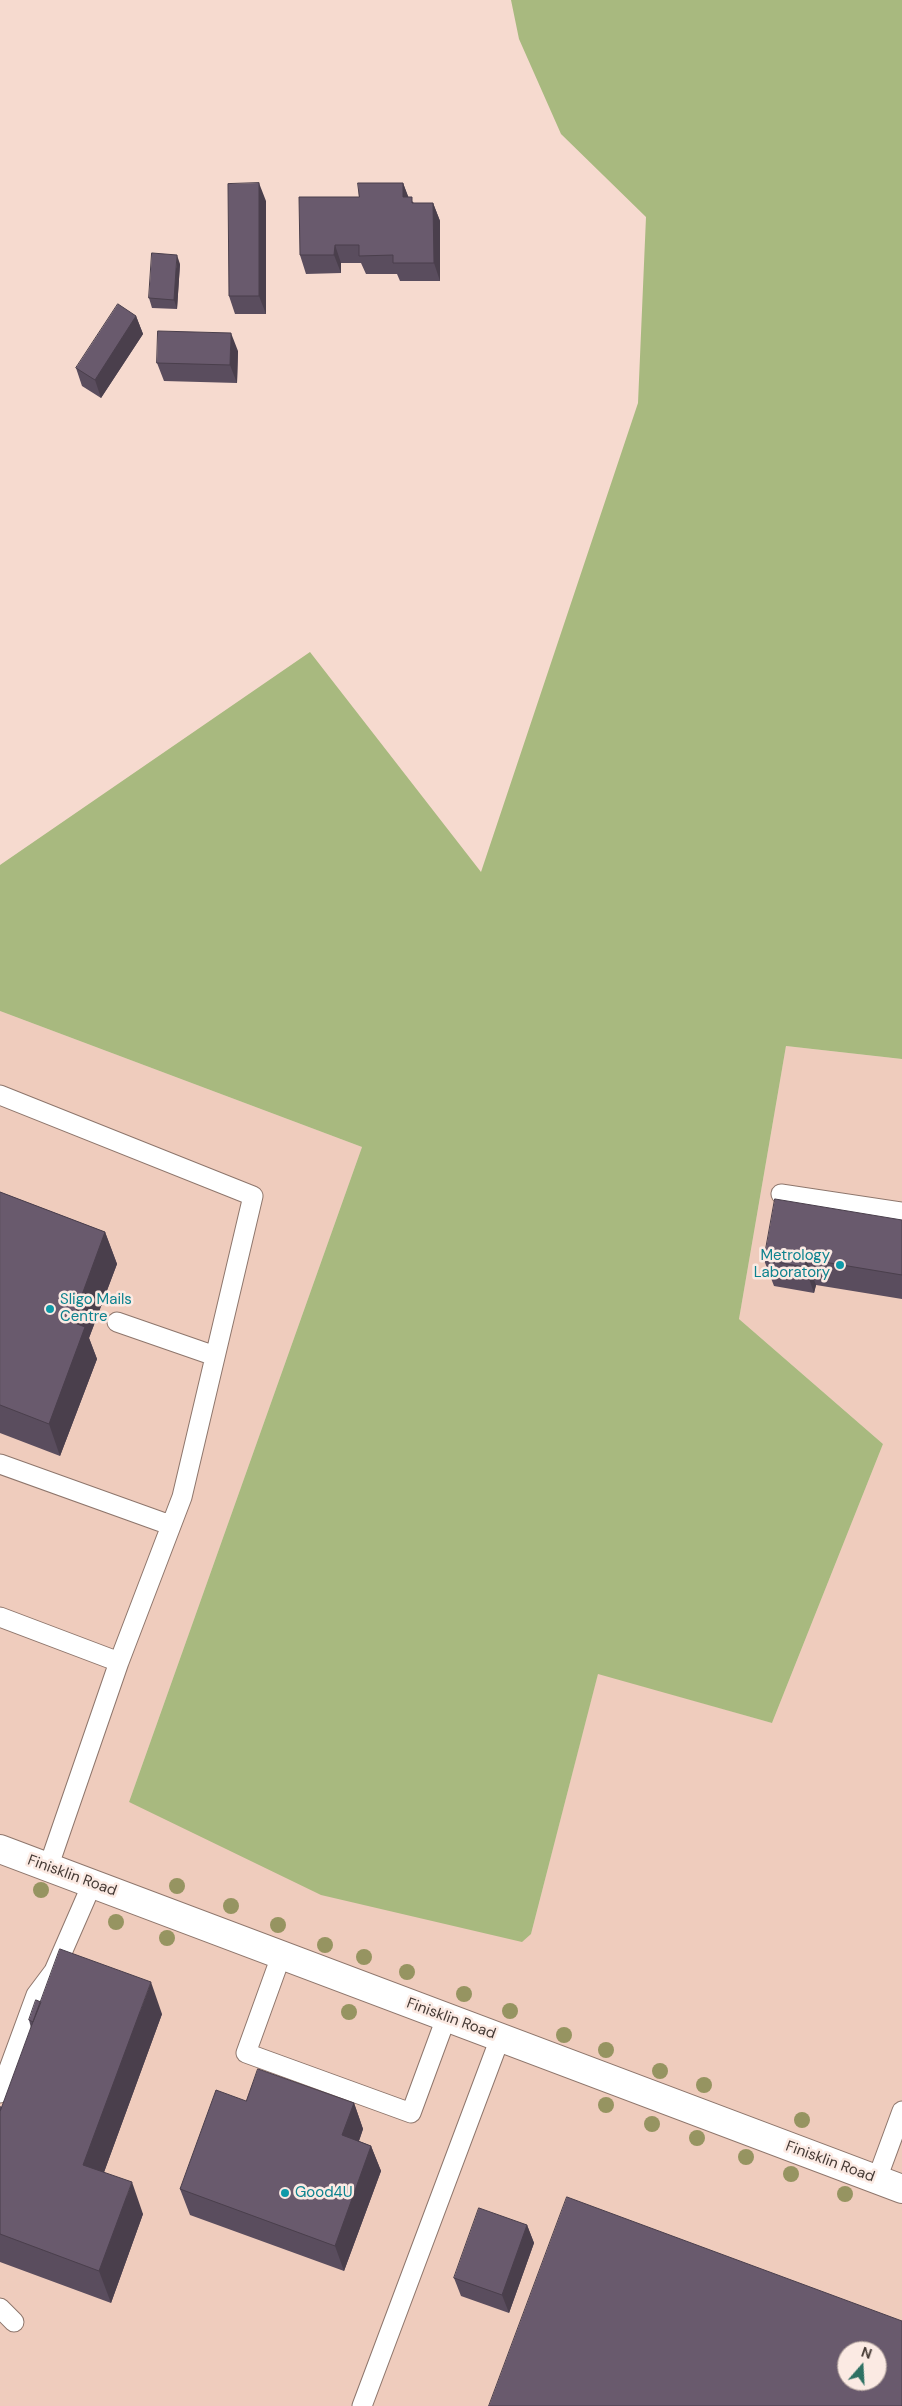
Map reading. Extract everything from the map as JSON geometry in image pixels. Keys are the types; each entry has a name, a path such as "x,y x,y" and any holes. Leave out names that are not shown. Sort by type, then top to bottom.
{"street":[{"name":"Finisklin Road","path":"0,1849 902,2189"}],"lane":[{"path":"0,1095 253,1196 182,1497 119,1662 48,1868"},
{"path":"781,1194 902,1212"},
{"path":"116,1322 215,1356"},
{"path":"0,1464 170,1525"},
{"path":"0,1618 119,1662"},
{"path":"0,2093 36,1995 54,1971 92,1884"},
{"path":"281,1956 246,2053 411,2113 446,2018"},
{"path":"362,2406 500,2038"},
{"path":"877,2179 902,2111"},
{"path":"0,2308 14,2322"}],"shaded area":[{"path":"0,1011 362,1147 129,1802 531,1934 598,1673 772,1723 883,1444 739,1319 786,1046 902,1059 902,2406 0,2406"}],"green space":[{"path":"511,0 902,0 902,1059 786,1046 739,1319 883,1444 772,1723 598,1674 531,1934 522,1942 321,1895 129,1802 362,1147 0,1011 0,865 310,652 481,872 638,403 646,217 561,134 519,39"}],"building":[{"path":"259,183 259,296 229,296 228,184"},
{"path":"358,183 403,183 403,197 412,197 412,203 433,203 434,263 393,263 393,255 359,256 359,245 335,245 334,255 300,255 299,197 359,197"},
{"path":"152,253 177,255 174,300 149,298"},
{"path":"118,304 136,316 95,380 76,368"},
{"path":"158,331 231,333 230,365 157,363"},
{"name":"Sligo Mails Centre","path":"0,1192 105,1232 72,1322 85,1327 49,1424 0,1405"},
{"path":"775,1199 902,1220 902,1275 806,1259 805,1267 764,1260"},
{"path":"60,1949 151,1982 83,2165 132,2182 99,2271 0,2234 0,2112"},
{"path":"36,2000 41,2002 33,2022 29,2020"},
{"name":"Good4U","path":"258,2069 354,2103 342,2135 371,2146 335,2246 180,2189 216,2090 246,2101"},
{"path":"567,2197 902,2321 902,2406 489,2406"},
{"path":"479,2208 527,2225 502,2295 454,2278"}],"place":[{"name":"Metrology Laboratory","path":"840,1265"},
{"name":"Sligo Mails Centre","path":"50,1309"},
{"name":"Good4U","path":"285,2193"}]}
